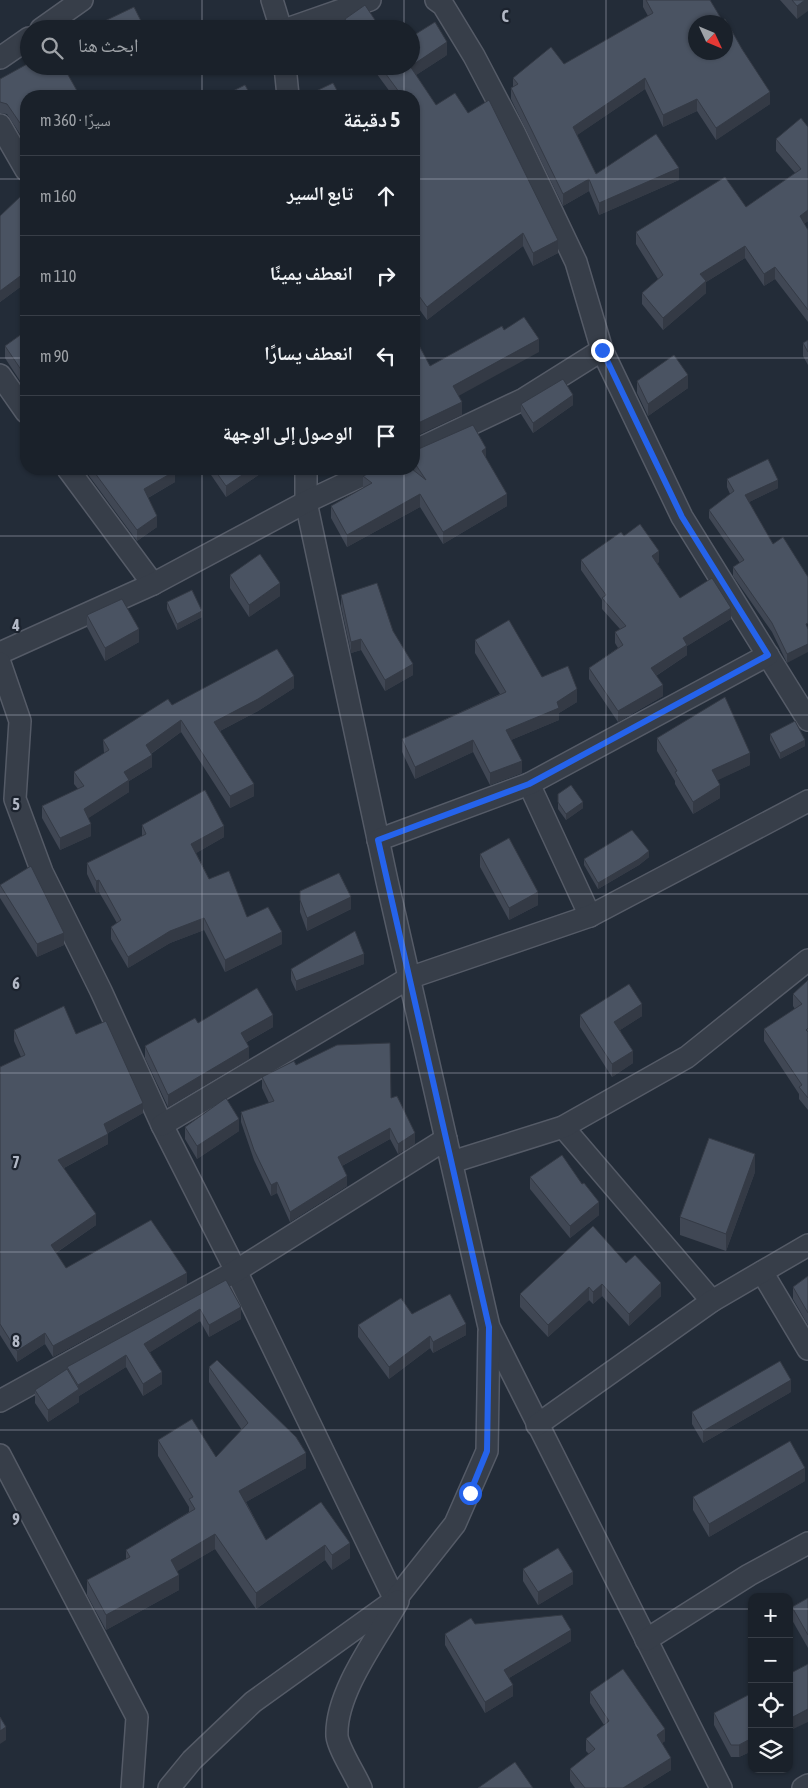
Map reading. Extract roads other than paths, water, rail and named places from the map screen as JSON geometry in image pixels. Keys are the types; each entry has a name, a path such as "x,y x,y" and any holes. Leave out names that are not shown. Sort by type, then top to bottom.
{"street":[{"path":"54,20 82,0"},
{"path":"272,0 278,20"},
{"path":"312,20 370,0"},
{"path":"436,0 443,5 474,56 515,134 576,262 602,350 682,517 808,720"},
{"path":"0,58 20,44"},
{"path":"286,75 287,90"},
{"path":"0,126 20,160"},
{"path":"420,448 524,399 602,350"},
{"path":"0,375 20,403"},
{"path":"72,475 153,584"},
{"path":"306,475 306,502 378,840 489,1327 721,1788"},
{"path":"0,653 153,584 306,502 363,475"},
{"path":"378,840 529,784 768,655"},
{"path":"0,663 20,721 15,799 42,872 101,991 162,1126 401,1594"},
{"path":"0,768 19,758"},
{"path":"529,784 590,916"},
{"path":"162,1126 409,978 590,916 808,801"},
{"path":"452,1162 563,1127 687,1057 808,960"},
{"path":"563,1127 712,1301"},
{"path":"0,1401 236,1271 446,1139"},
{"path":"537,1425 712,1301 808,1245"},
{"path":"762,1272 808,1349"},
{"path":"362,1788 337,1738 340,1711 352,1682 401,1594 455,1524 487,1451 489,1327"},
{"path":"0,1455 137,1717 132,1788"},
{"path":"646,1640 749,1575 808,1543"},
{"path":"169,1788 192,1760 253,1702 401,1594"},
{"path":"803,1788 808,1785"}]}
